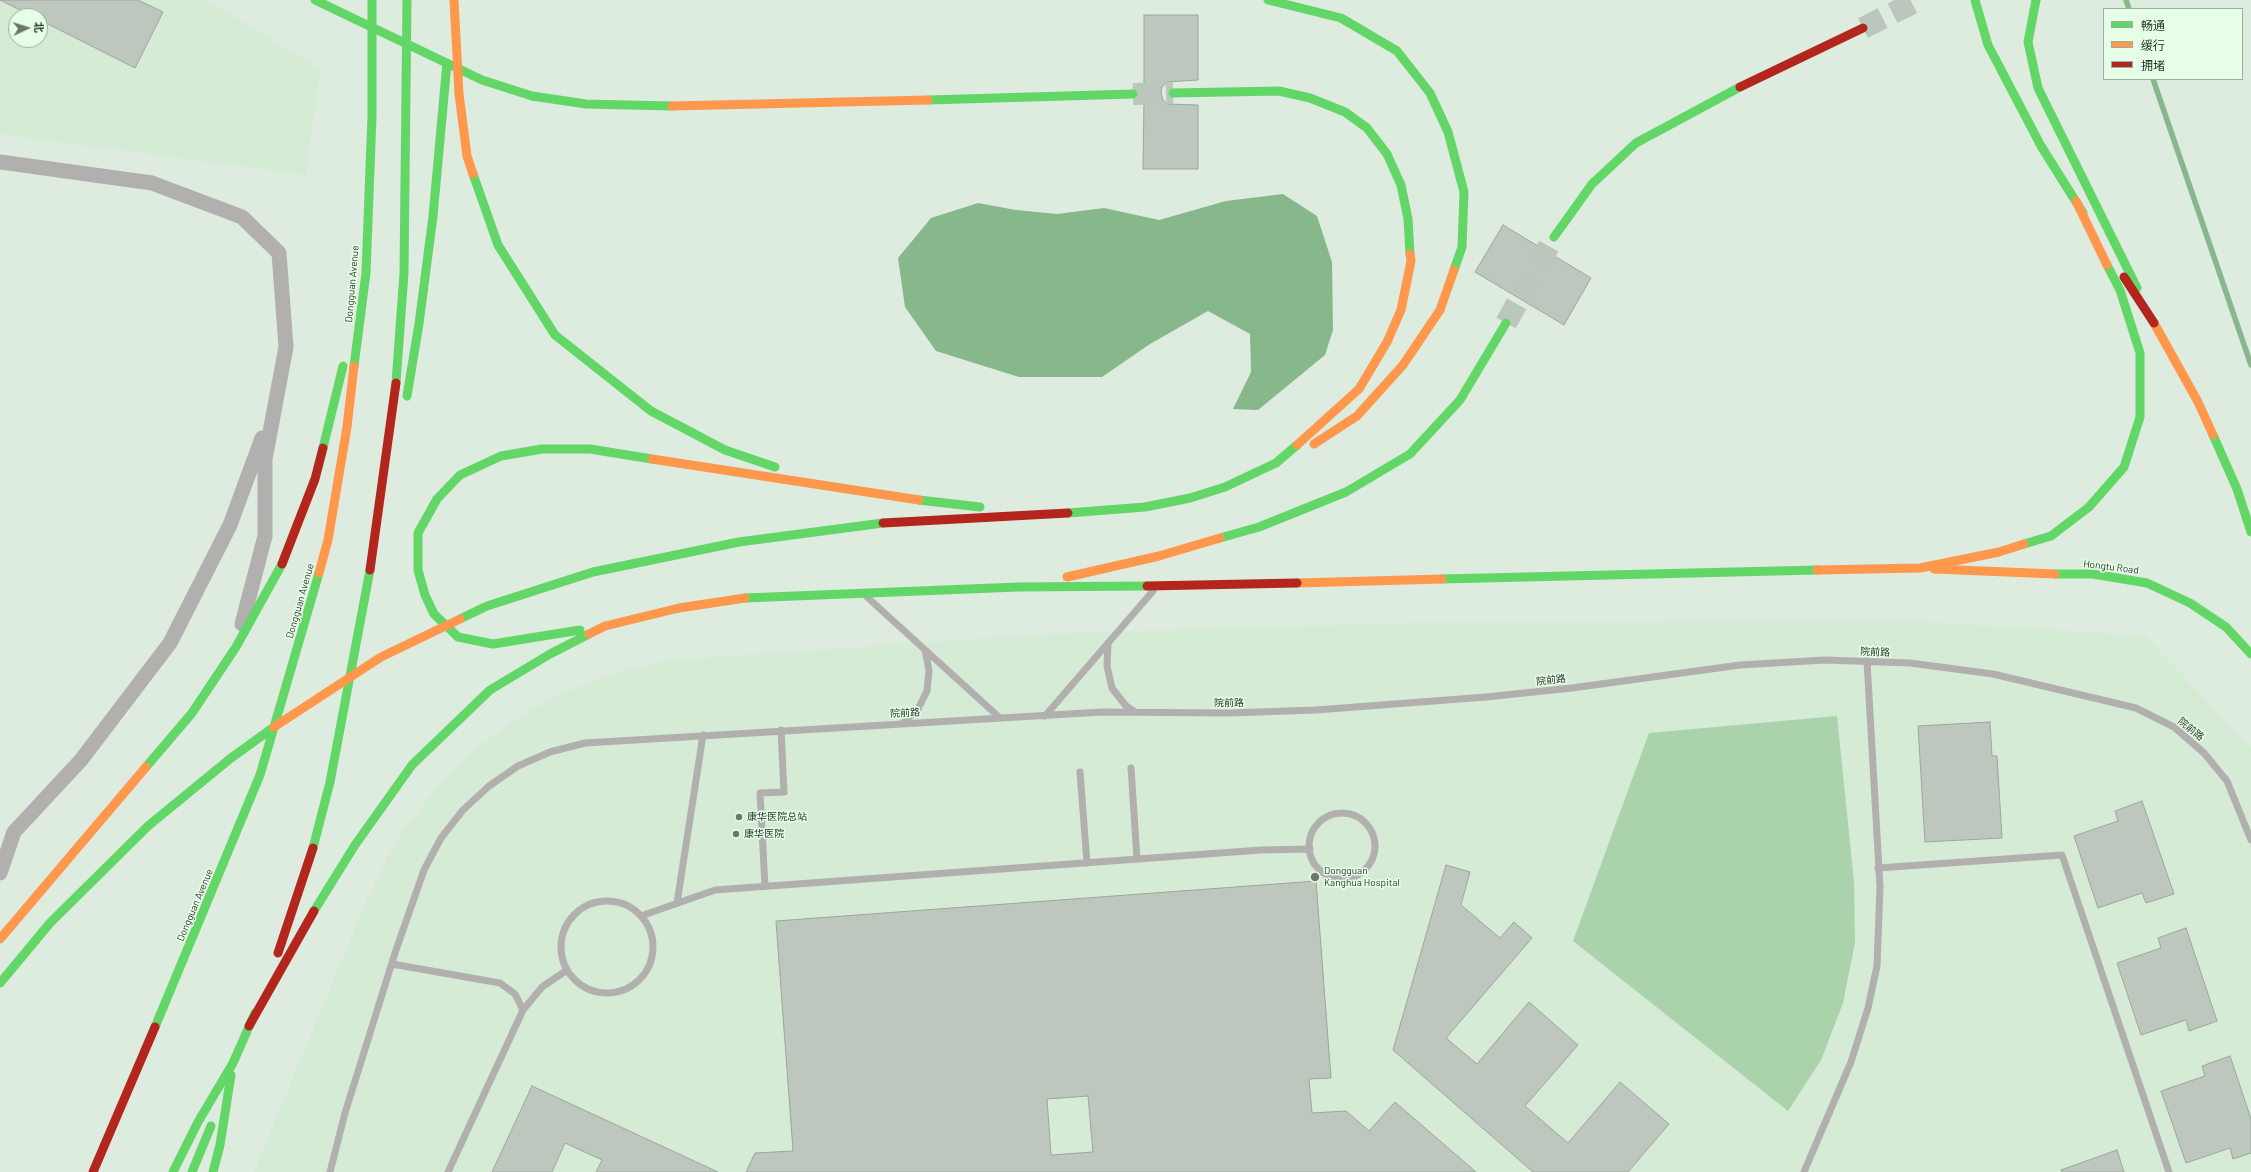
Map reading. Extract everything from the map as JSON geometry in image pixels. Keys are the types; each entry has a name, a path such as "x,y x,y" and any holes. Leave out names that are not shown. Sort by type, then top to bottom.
{"main road":[{"path":"315,0 482,80 532,96 586,104 640,107 768,105 1133,94"},
{"name":"Dongguan Avenue","path":"93,1172 207,905 260,775 297,652 328,540 347,427 366,273 372,116 372,0"},
{"path":"375,546 395,394 404,273 407,0"},
{"path":"405,407 419,324 433,216 454,0"},
{"path":"454,0 459,94 467,156 498,245 554,335 651,411 724,450 833,487"},
{"path":"0,983 50,923 148,826 231,758 302,708 381,657 487,606 586,574 739,542 864,524 1145,507 1190,498 1225,487 1276,463 1319,441 1357,416 1403,365 1440,310 1462,247 1464,192 1448,132 1430,93 1397,51 1341,18 1268,0"},
{"path":"1975,0 1988,45 2041,146 2154,323"},
{"path":"2036,0 2028,42 2038,88 2154,323 2198,402 2237,490 2251,532"},
{"path":"1554,237 1592,184 1636,143 1736,89 1863,28"},
{"path":"1173,94 1279,91 1317,101 1345,112 1367,128 1387,154 1401,185 1408,219 1411,260 1401,310 1387,342 1359,389 1276,463"},
{"path":"1049,514 926,501 590,448 542,449 501,456 460,475 437,499 418,533 418,570 425,595 434,614 458,638 493,644 606,626 679,608 753,597 1018,587 1157,586 1920,568 1998,552 2051,536 2089,507 2124,467 2140,417 2140,353 2120,290 2076,200"},
{"path":"0,938 192,712 236,646 281,565 315,479 366,273"},
{"path":"1018,587 1159,556 1258,527 1346,492 1410,454 1460,400 1506,323"},
{"path":"192,1172 233,1063 269,980 308,866 330,782 375,546 393,474"},
{"name":"Hongtu Road","path":"1920,568 2002,573 2093,574 2148,583 2190,602 2226,627 2251,654"},
{"path":"249,1026 297,939 355,845 412,765 490,690 550,654 606,626"},
{"path":"173,1172 198,1122 233,1063"},
{"path":"213,1172 220,1145 233,1063"}],"street":[{"path":"0,162 152,183 242,217 279,254 286,347 265,459 265,536 236,646"},
{"path":"0,873 14,832 81,760 170,643 230,525 276,400"}],"lane":[{"path":"1045,716 1157,586"},
{"path":"862,593 1000,718"},
{"path":"1108,643 1107,666 1112,688 1122,702 1135,713"},
{"path":"903,724 918,709 927,691 930,670 925,650"},
{"name":"院前路","path":"330,1172 347,1106 392,964 424,870 441,838 462,810 489,786 518,766 550,752 584,743 1000,718 1135,713 1230,713 1401,704 1572,688 1740,665 1790,661 1867,661 1917,664 1993,674 2136,708 2174,727 2204,753 2226,781 2251,840"},
{"path":"1804,1172 1851,1062 1868,1008 1877,966 1879,939 1878,868 1867,661"},
{"path":"765,886 760,793 784,792 781,730"},
{"path":"677,903 703,735"},
{"path":"1131,768 1137,859"},
{"path":"1080,772 1087,863"},
{"path":"1340,814 1354,815 1362,820 1373,835 1375,844 1372,862 1358,876 1350,879 1331,878 1323,873 1316,866 1310,849 1310,839 1319,823 1326,817 1340,814"},
{"path":"641,916 715,890 1261,850 1310,849"},
{"path":"1878,868 2062,855 2169,1172"},
{"path":"612,901 622,904 641,916 649,930 653,946 648,968 634,985 614,993 592,991 582,986 567,970 561,948 563,937 566,927 580,910 600,902 612,901"},
{"path":"392,964 500,983 514,994 523,1010"},
{"path":"448,1172 523,1010 542,987 567,970"}],"shaded area":[{"path":"0,0 206,0 320,69 306,175 0,134"},
{"path":"1283,194 1317,216 1332,262 1333,330 1325,355 1258,410 1233,409 1251,372 1250,334 1208,311 1150,344 1102,377 1019,377 936,351 905,307 898,258 931,218 978,203 1016,210 1057,214 1104,208 1159,220 1226,201"},
{"name":"Dongguan Kanghua Hospital","path":"1914,621 2145,636 2251,747 2251,1172 254,1172 368,897 388,856 412,818 441,783 473,752 508,724 547,701 588,683 630,669 674,660 1047,634 1407,623"},
{"path":"1837,716 1854,882 1855,943 1843,1003 1821,1060 1788,1111 1573,941 1649,733"}],"building":[{"path":"0,0 138,0 163,12 135,68 48,24 48,8 16,8"},
{"path":"1144,15 1198,15 1198,80 1167,82 1162,87 1161,93 1163,100 1167,104 1198,105 1198,169 1143,169 1145,94"},
{"path":"1503,225 1591,278 1564,325 1475,272"},
{"path":"1990,722 1992,756 1997,756 2002,838 1925,842 1918,726"},
{"path":"2142,801 2174,894 2146,903 2142,893 2098,908 2074,836 2118,821 2115,811"},
{"path":"1446,865 1470,872 1461,905 1500,938 1514,922 1532,938 1446,1038 1477,1064 1529,1002 1578,1045 1525,1106 1568,1143 1620,1082 1669,1124 1628,1172 1533,1172 1393,1050"},
{"path":"1316,881 1331,1078 1309,1079 1312,1113 1346,1111 1369,1131 1395,1102 1476,1172 746,1172 755,1153 793,1151 776,921","holes":["1088,1096 1093,1152 1051,1155 1047,1099"]},
{"path":"2186,928 2217,1021 2189,1031 2186,1020 2141,1035 2117,963 2161,948 2158,938"},
{"path":"2230,1056 2251,1119 2251,1153 2233,1159 2230,1148 2186,1163 2161,1091 2205,1076 2202,1066"},
{"path":"532,1086 718,1172 596,1172 602,1160 565,1143 552,1172 492,1172"},
{"path":"2117,1150 2124,1172 2062,1172 2061,1170"}],"waterway":[{"path":"2126,0 2129,8"},
{"path":"2153,80 2251,365"}],"tunnel":[{"path":"1863,28 1919,0"},
{"path":"1133,94 1173,93"},
{"path":"1506,323 1554,237"}],"traffic: fast":[{"path":"315,0 482,80 532,96 586,104 672,106"},
{"path":"354,366 366,273 372,116 372,0"},
{"path":"396,383 404,273 407,0"},
{"path":"1268,0 1341,18 1397,51 1430,93 1448,132 1464,192 1462,247 1454,270"},
{"path":"1975,0 1988,45 2041,146 2083,213"},
{"path":"2036,0 2028,42 2038,88 2137,288"},
{"path":"407,396 419,324 433,216 447,63"},
{"path":"1554,237 1592,184 1636,143 1740,87"},
{"path":"1173,93 1279,91 1310,98 1345,112 1367,128 1387,154 1401,185 1408,219 1410,254"},
{"path":"928,100 1133,94"},
{"path":"473,174 498,245 555,335 651,411 725,450 775,467"},
{"path":"2024,544 2051,536 2089,507 2124,467 2140,417 2140,353 2120,290 2107,265"},
{"path":"1220,538 1259,527 1346,492 1410,454 1460,400 1506,323"},
{"path":"323,448 343,366"},
{"path":"2213,435 2237,489 2251,532"},
{"path":"1068,513 1145,507 1190,498 1225,487 1276,463 1297,445"},
{"path":"580,630 493,644 458,637 434,614 425,595 418,570 418,533 437,499 460,475 501,456 542,449 590,449 652,459"},
{"path":"919,500 980,507"},
{"path":"460,619 487,606 593,572 739,542 883,523"},
{"path":"146,767 192,713 236,647 282,564"},
{"path":"313,848 330,782 370,570"},
{"path":"1442,579 1817,570"},
{"path":"155,1027 260,775 319,573"},
{"path":"2055,574 2093,574 2147,583 2190,603 2226,627 2251,654"},
{"path":"745,598 1018,587 1147,586"},
{"path":"314,911 355,845 412,765 490,690 550,654 589,634"},
{"path":"0,983 50,923 148,826 231,758 274,727"},
{"path":"173,1172 198,1122 233,1063 255,1013"},
{"path":"213,1172 220,1145 231,1075"},
{"path":"192,1172 211,1126"}],"traffic: slow":[{"path":"454,0 459,94 467,156 473,174"},
{"path":"672,106 928,100"},
{"path":"2076,201 2107,265"},
{"path":"1297,445 1359,389 1387,342 1401,310 1411,261 1410,254"},
{"path":"1314,444 1357,416 1403,365 1440,310 1454,270"},
{"path":"2154,323 2198,402 2213,435"},
{"path":"319,573 328,540 347,427 354,366"},
{"path":"652,459 919,500"},
{"path":"1067,577 1159,556 1220,538"},
{"path":"1817,570 1920,568 1999,552 2024,544"},
{"path":"1934,569 2055,574"},
{"path":"1297,583 1442,579"},
{"path":"589,634 605,626 679,608 745,598"},
{"path":"274,727 381,657 460,619"},
{"path":"0,939 146,767"}],"traffic: jam":[{"path":"1740,87 1863,28"},
{"path":"2124,277 2154,323"},
{"path":"370,570 396,383"},
{"path":"282,564 315,479 323,448"},
{"path":"883,523 1068,513"},
{"path":"1147,586 1297,583"},
{"path":"278,953 313,848"},
{"path":"249,1026 314,911"},
{"path":"93,1172 155,1027"}],"place":[{"name":"康华医院总站","path":"739,817"},
{"name":"康华医院","path":"736,834"},
{"name":"Dongguan Kanghua Hospital","path":"1315,877"}]}
